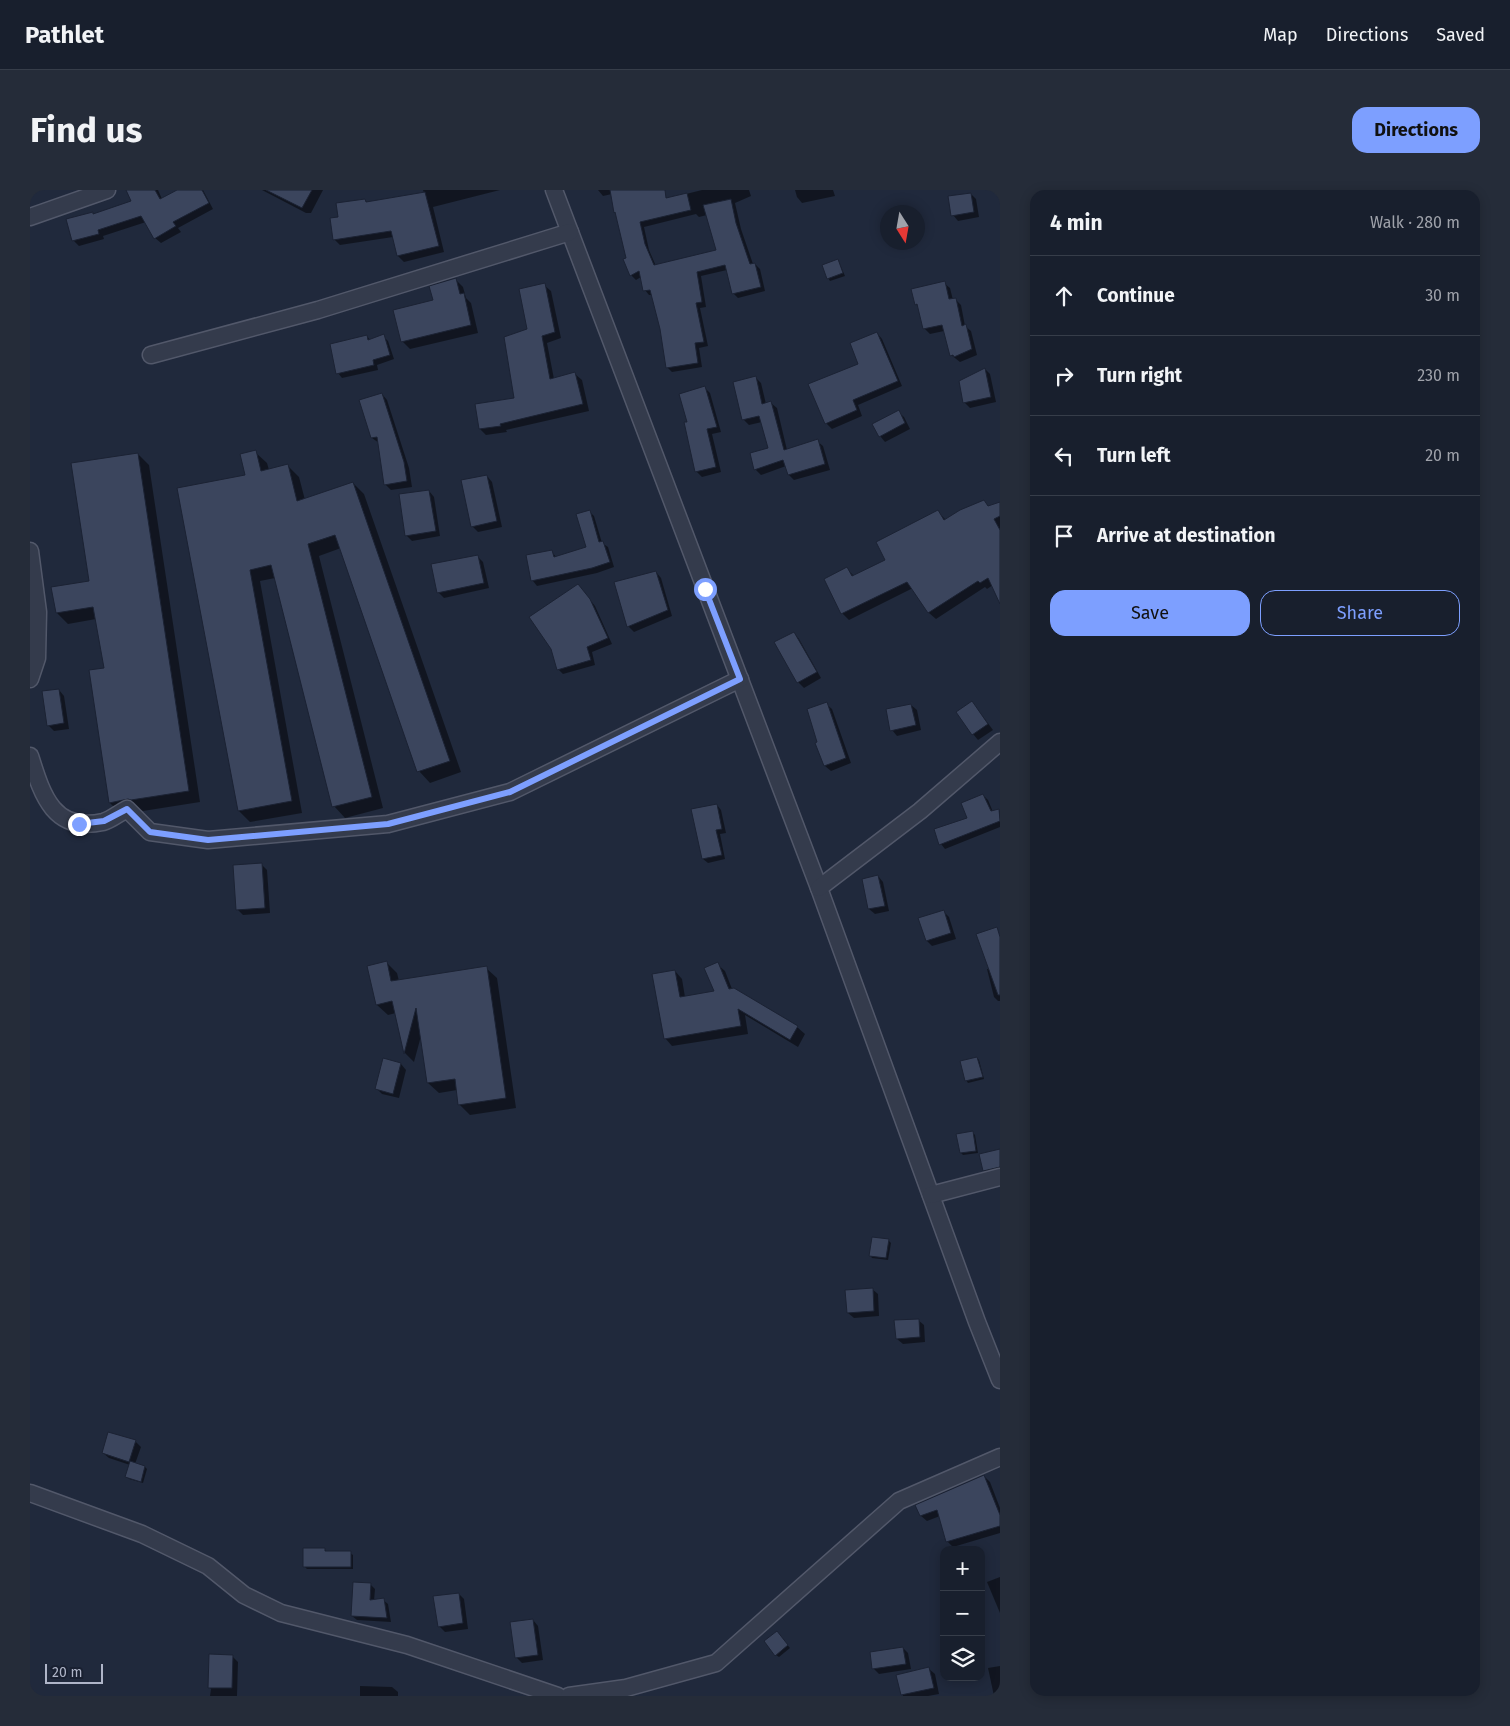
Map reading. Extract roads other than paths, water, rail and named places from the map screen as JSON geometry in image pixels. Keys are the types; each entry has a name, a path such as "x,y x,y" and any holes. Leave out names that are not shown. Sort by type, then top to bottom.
{"street":[{"path":"30,217 107,190"},
{"path":"554,190 819,888 977,1322 1000,1380"},
{"path":"151,355 318,310 570,232"},
{"path":"30,552 38,612 37,658 30,680"},
{"path":"30,756 40,787 56,813 79,824 104,821 127,809 150,832 208,840 388,824 510,792 740,679"},
{"path":"819,888 920,811 1000,742"},
{"path":"931,1195 1000,1177"},
{"path":"569,1696 626,1688 716,1663 899,1501 1000,1457"},
{"path":"30,1493 142,1534 208,1566 244,1595 281,1614 407,1645 558,1696"}]}
